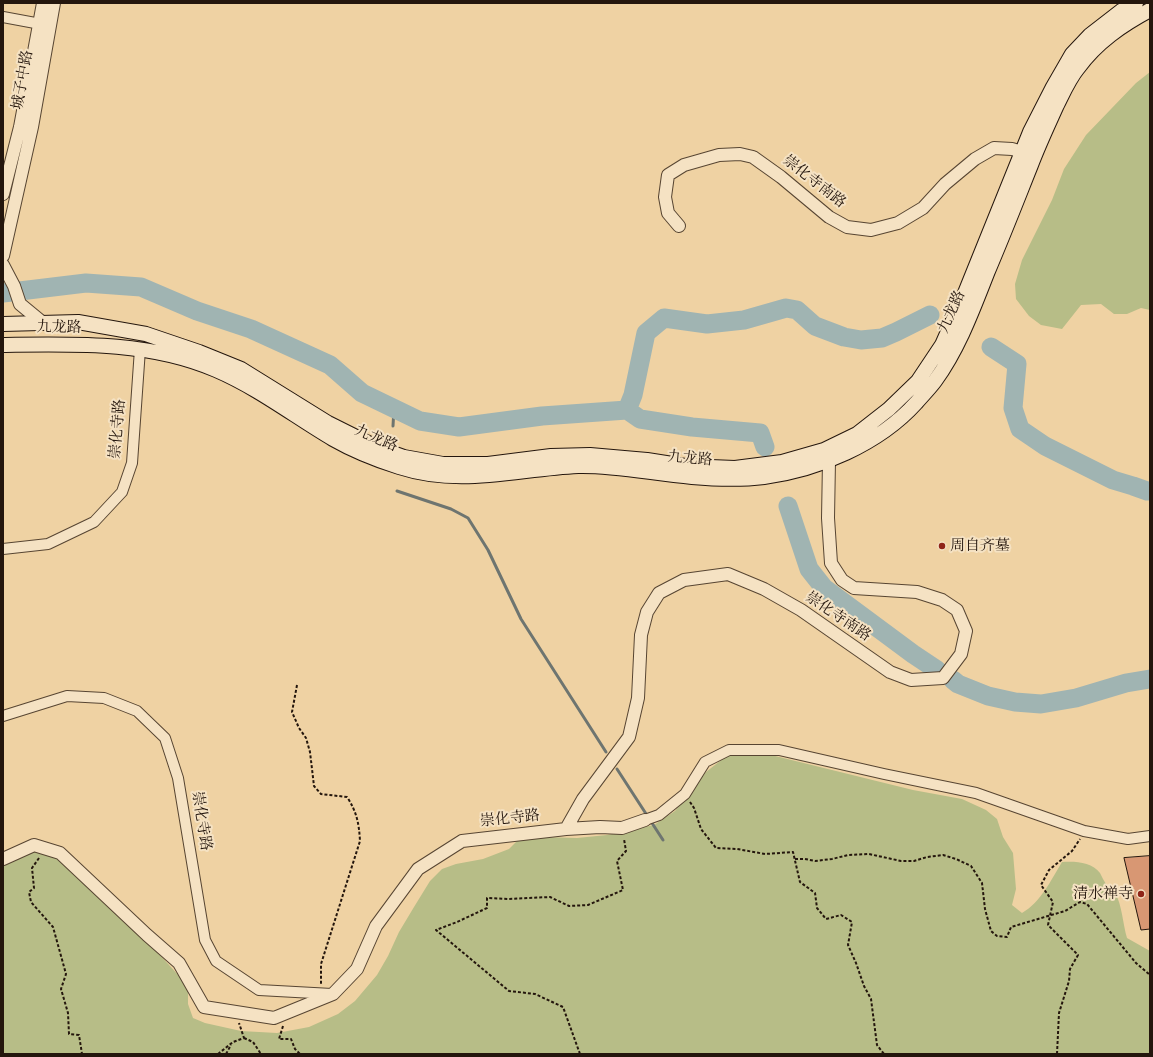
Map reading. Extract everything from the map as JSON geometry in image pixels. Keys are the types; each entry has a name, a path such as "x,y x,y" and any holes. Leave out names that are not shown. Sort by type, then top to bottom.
{"main road":[{"name":"九龙路","path":"3,324 78,322 146,334 199,352 241,369 328,423 376,447 404,457 443,464 488,464 551,456 590,455 692,466 735,468 782,462 824,450 857,434 889,409 918,381 944,338 1030,132 1072,54 1090,35 1121,11 1136,3"},
{"name":"九龙路","path":"3,345 70,344 140,349 175,356 216,370 256,390 334,439 365,455 402,468 430,475 458,477 485,476 576,466 603,466 689,477 725,479 755,478 801,470 830,461 857,448 886,430 910,409 934,382 953,352 973,309 1042,137 1077,69 1103,40 1126,23 1150,10"}],"street":[{"name":"城子中路","path":"3,256 32,127 44,25 43,3"},
{"name":"城子中路","path":"3,194 44,25 54,3"},
{"path":"3,17 44,25"},
{"name":"崇化寺南路","path":"679,226 668,213 665,197 668,176 684,165 718,156 740,154 753,157 781,176 829,217 847,227 870,230 898,223 922,208 945,184 975,159 994,148 1012,149 1022,152"},
{"path":"3,265 14,286 20,304 43,323"},
{"name":"崇化寺路","path":"3,549 48,544 94,522 122,492 132,463 140,349"},
{"name":"崇化寺南路","path":"566,829 583,798 629,737 638,698 641,635 647,612 659,593 684,580 728,574 764,589 801,610 890,672 911,680 943,678 961,654 966,631 957,610 942,600 917,592 854,588 842,580 830,563 828,518 830,461"},
{"name":"崇化寺路","path":"3,716 67,696 104,698 137,711 165,738 178,778 205,940 216,961 260,990 333,994"},
{"path":"649,819 659,816 684,794 705,762 729,750 779,750 976,793 1084,831 1128,840 1150,836"},
{"name":"崇化寺路","path":"3,859 34,845 60,853 179,963 204,1007 274,1018 333,994 357,969 376,926 418,869 462,841 566,829 600,827 622,828 649,819"}],"path":[{"path":"297,685 292,712 299,728 306,738 310,752 314,786 321,794 347,797 354,808 360,841 321,964 320,993"},
{"path":"684,794 694,808 701,829 716,848 737,849 765,854 793,852 800,882 815,893 817,908 826,919 841,915 852,922 848,945 864,986 871,999 877,1045 884,1054"},
{"path":"580,1054 563,1007 534,994 508,991 436,930 487,908 487,898 508,899 550,897 569,906 588,905 623,890 617,861 626,851 622,828"},
{"path":"1057,1054 1060,1013 1070,969 1078,955 1048,925 1053,902 1041,885 1049,870 1072,851 1084,831"},
{"path":"44,848 32,868 34,888 29,892 31,902 54,927 66,974 61,989 68,1013 68,1034 79,1035 82,1054"},
{"path":"795,858 815,861 848,855 869,854 914,861 926,857 944,855 971,866 982,883 985,909 991,931 997,936 1007,937 1011,927 1065,911 1080,902 1087,904 1136,963 1150,975"},
{"path":"235,1012 244,1038"},
{"path":"288,1012 279,1039 290,1039 295,1049 300,1054"},
{"path":"218,1054 233,1042 244,1038 253,1042 261,1054"},
{"path":"226,1054 233,1042"}],"green space":[{"path":"1150,72 1150,310 1141,308 1127,314 1114,314 1101,304 1081,305 1062,329 1041,325 1029,316 1016,299 1015,284 1022,260 1052,200 1064,169 1086,135 1136,83"},
{"path":"734,750 755,751 913,790 962,799 986,810 997,819 1003,837 1013,853 1016,889 1012,905 1022,913 1040,897 1062,862 1083,863 1093,866 1100,873 1106,884 1114,892 1117,898 1121,909 1127,938 1150,951 1150,1054 3,1054 3,854 27,845 75,862 180,977 188,990 188,1004 193,1018 205,1023 241,1031 277,1033 309,1027 338,1014 355,1001 377,975 399,932 414,907 430,881 442,869 456,864 483,859 509,849 517,841 542,837 577,838 607,835 654,825 675,811 706,772"}],"building":[{"name":"清水禅寺","path":"1150,856 1150,929 1141,930 1124,858"}],"waterway":[{"path":"3,293 86,283 141,287 197,311 251,329 330,365 362,393 420,421 459,427 542,416 627,410 640,419 692,427 760,433 765,447"},
{"path":"627,410 633,395 646,333 664,318 707,324 744,320 786,308 797,310 815,326 844,337 861,340 882,338 930,315"},
{"path":"991,347 1017,364 1013,408 1020,429 1045,446 1113,480 1150,491"},
{"path":"393,426 394,408"},
{"path":"397,491 451,509 468,518 488,550 521,619 606,752"},
{"path":"788,506 809,569 824,588 937,670"},
{"path":"953,680 958,684 988,696 1015,702 1041,704 1076,698 1126,683 1150,679"},
{"path":"617,769 663,840"}],"place":[{"name":"周自齐墓","path":"942,546"},
{"name":"清水禅寺","path":"1141,894"}]}
